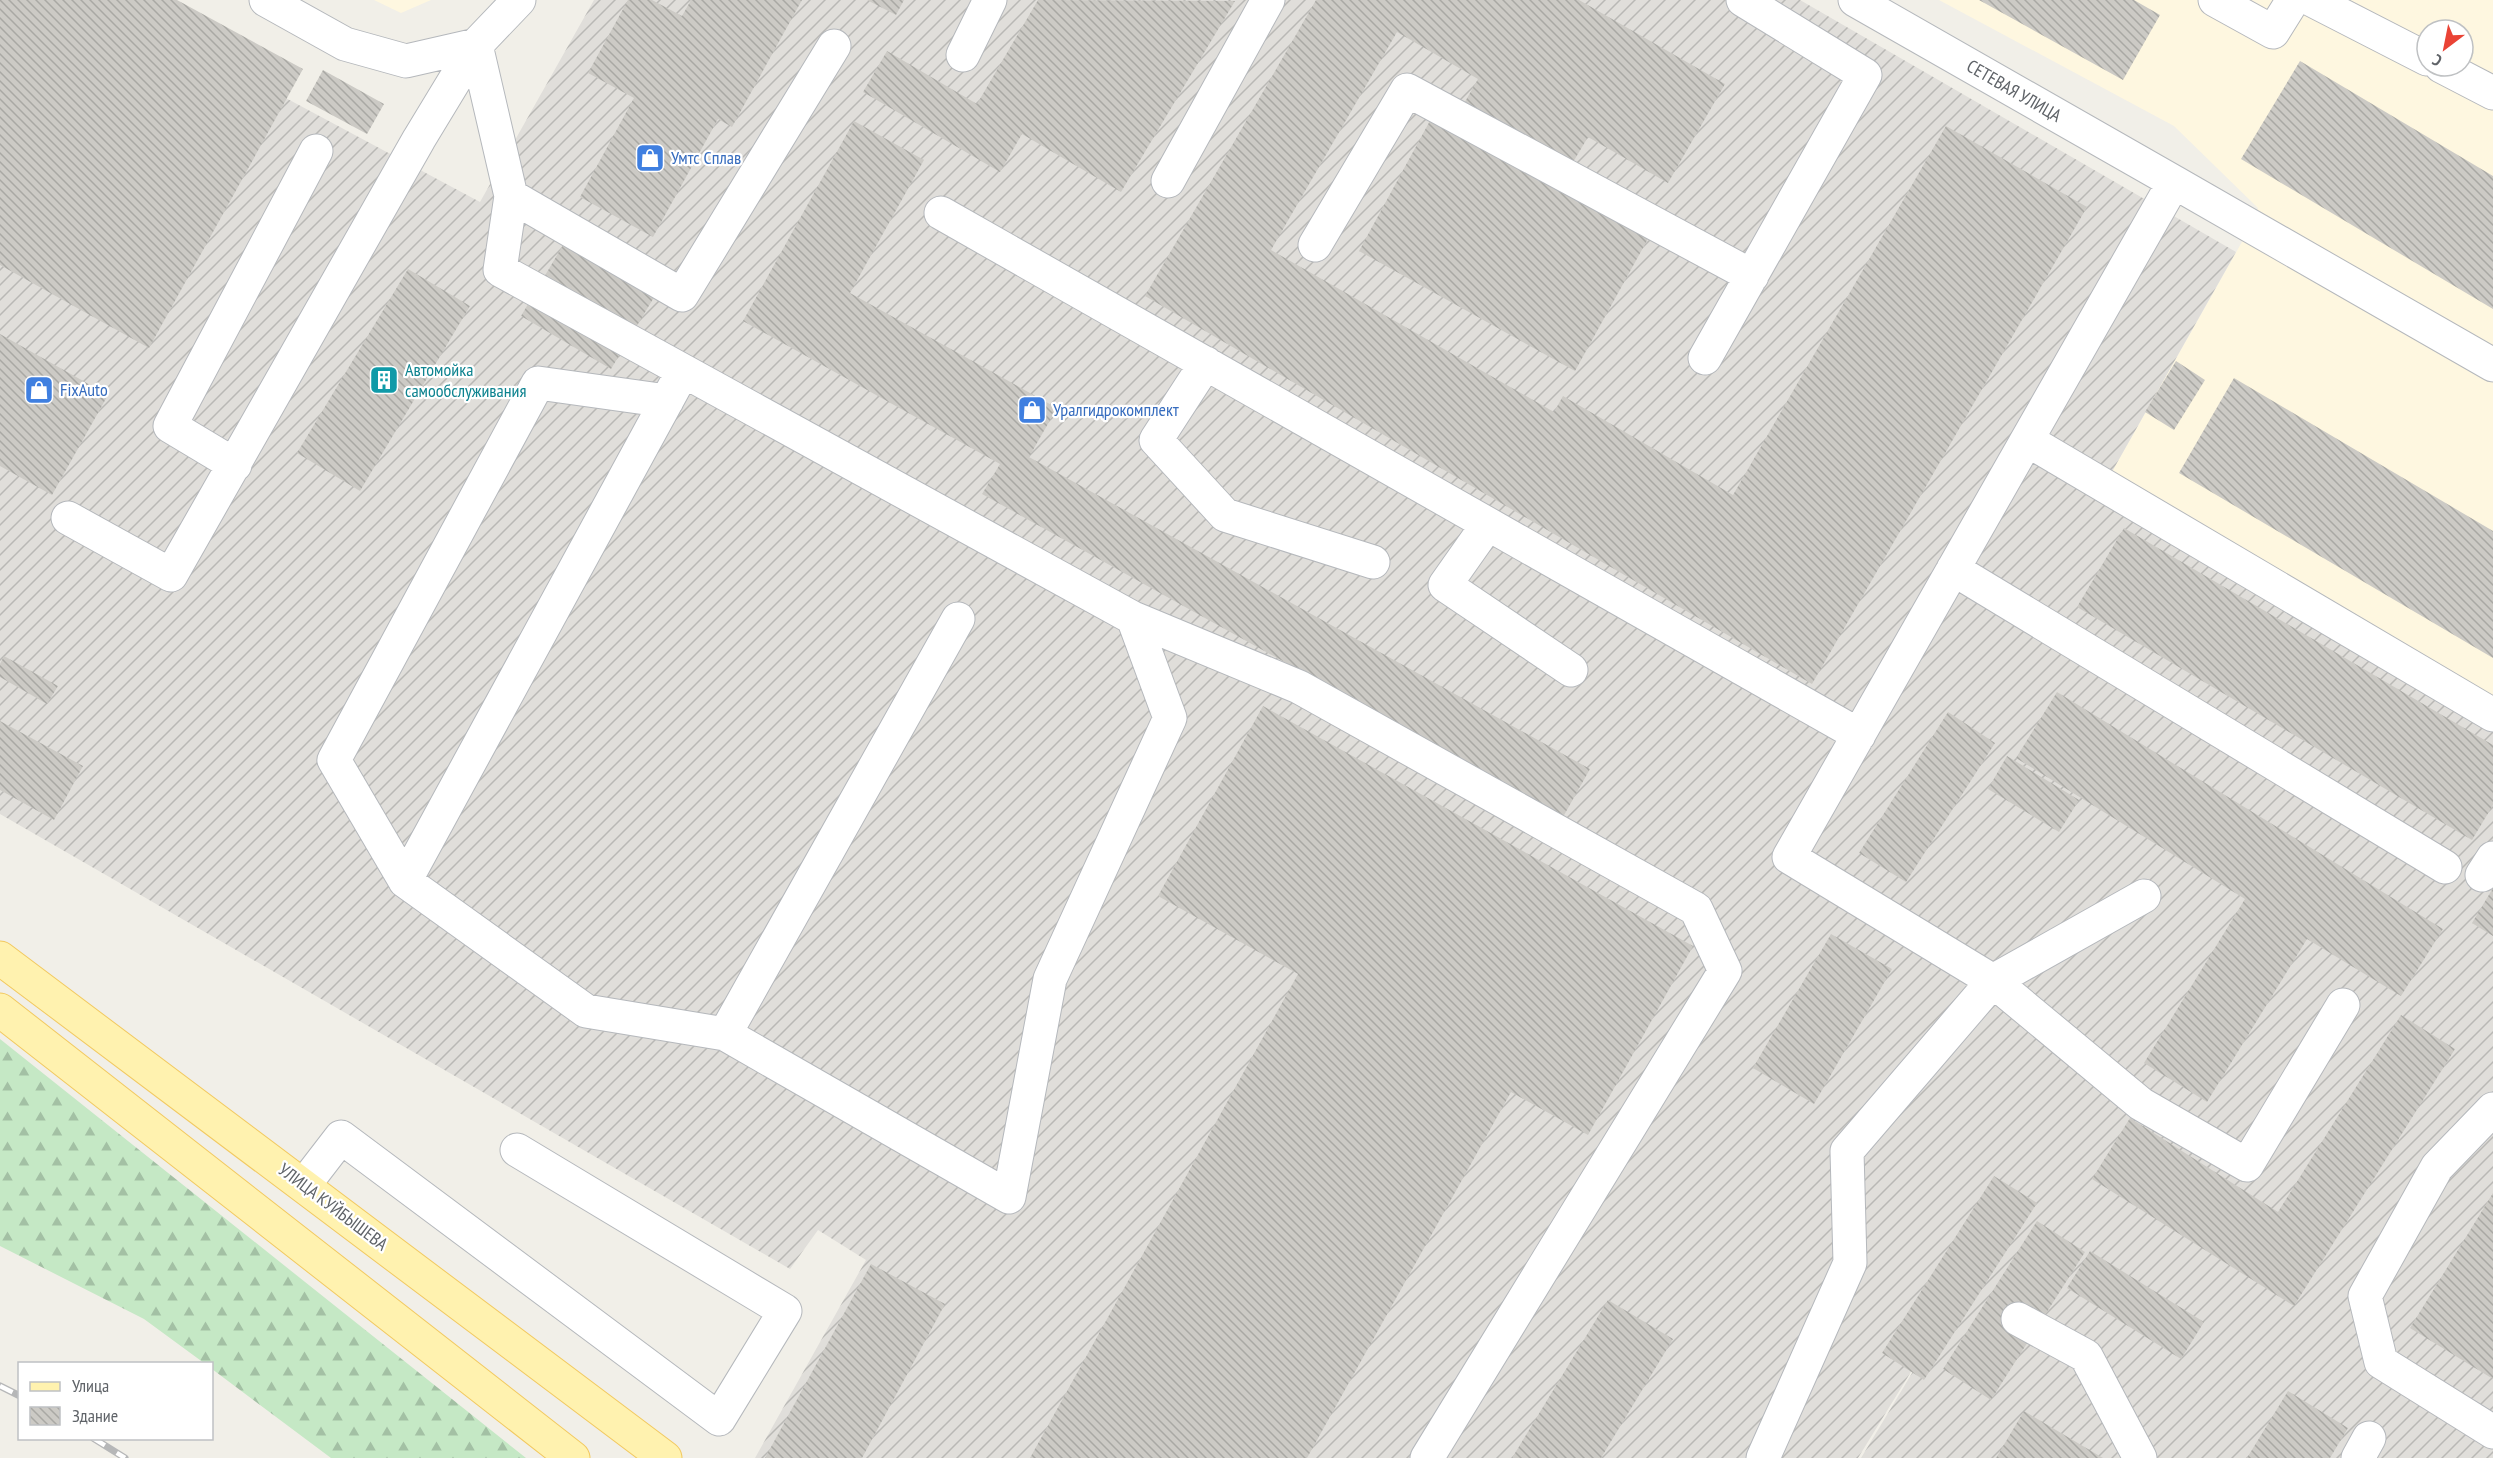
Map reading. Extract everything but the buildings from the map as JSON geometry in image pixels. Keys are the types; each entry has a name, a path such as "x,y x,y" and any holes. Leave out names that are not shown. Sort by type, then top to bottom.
{"main road":[{"name":"УЛИЦА КУЙБЫШЕВА","path":"0,958 665,1458"},
{"path":"0,1010 573,1458"},
{"path":"335,1270 365,1232"}],"street":[{"path":"266,0 345,44 406,61 476,45"},
{"path":"68,518 171,575 419,139 476,45 519,0"},
{"path":"963,55 990,0"},
{"path":"1168,181 1268,0"},
{"path":"1706,358 1865,75 1743,0"},
{"name":"СЕТЕВАЯ УЛИЦА","path":"1855,0 2493,365"},
{"path":"2215,0 2273,32 2293,0"},
{"path":"2312,0 2415,53"},
{"path":"476,45 511,196 500,270 1132,618 1299,687 1696,909 1725,971 1427,1458"},
{"path":"511,196 682,295 834,46"},
{"path":"2464,78 2493,93"},
{"path":"1315,246 1407,90 1752,276"},
{"path":"235,465 170,426 316,151"},
{"path":"2174,182 1789,857 1994,981 2141,1104 2247,1165 2343,1005"},
{"path":"941,213 1858,735"},
{"path":"1206,363 1156,440 1225,515 1372,562"},
{"path":"405,880 683,371"},
{"path":"667,401 538,383 334,760 405,880 586,1011 725,1034 1009,1197 1050,979 1170,718 1132,618"},
{"path":"2027,440 2493,715"},
{"path":"1488,524 1445,585 1572,670"},
{"path":"1953,569 2445,867"},
{"path":"725,1034 958,619"},
{"path":"1763,1458 1850,1263 1847,1151 1994,981 2144,896"},
{"path":"2493,1109 2437,1167 2365,1296 2381,1362 2493,1432"},
{"path":"304,1185 341,1137 719,1419 786,1311 517,1150"},
{"path":"2018,1319 2086,1356 2140,1458"}],"shaded area":[{"path":"0,0 103,0 480,202 594,0 1800,0 2236,252 2109,477 2493,698 2493,1458 1861,1458 1992,1240 1858,1458 755,1458 866,1260 818,1230 790,1269 0,814"},
{"path":"374,0 431,0 401,13"},
{"path":"1939,0 2493,0 2493,698 2109,477 2251,226 2258,208 2174,126"}],"green space":[{"path":"0,1039 526,1458 331,1458 213,1370 213,1362 203,1362 144,1319 0,1246"}],"railway":[{"path":"0,1386 18,1395"},
{"path":"96,1440 125,1458"}],"place":[{"name":"Умтс Сплав","path":"650,158"},
{"name":"Автомойка самообслуживания","path":"384,380"},
{"name":"FixAuto","path":"39,390"},
{"name":"Уралгидрокомплект","path":"1032,410"}]}
